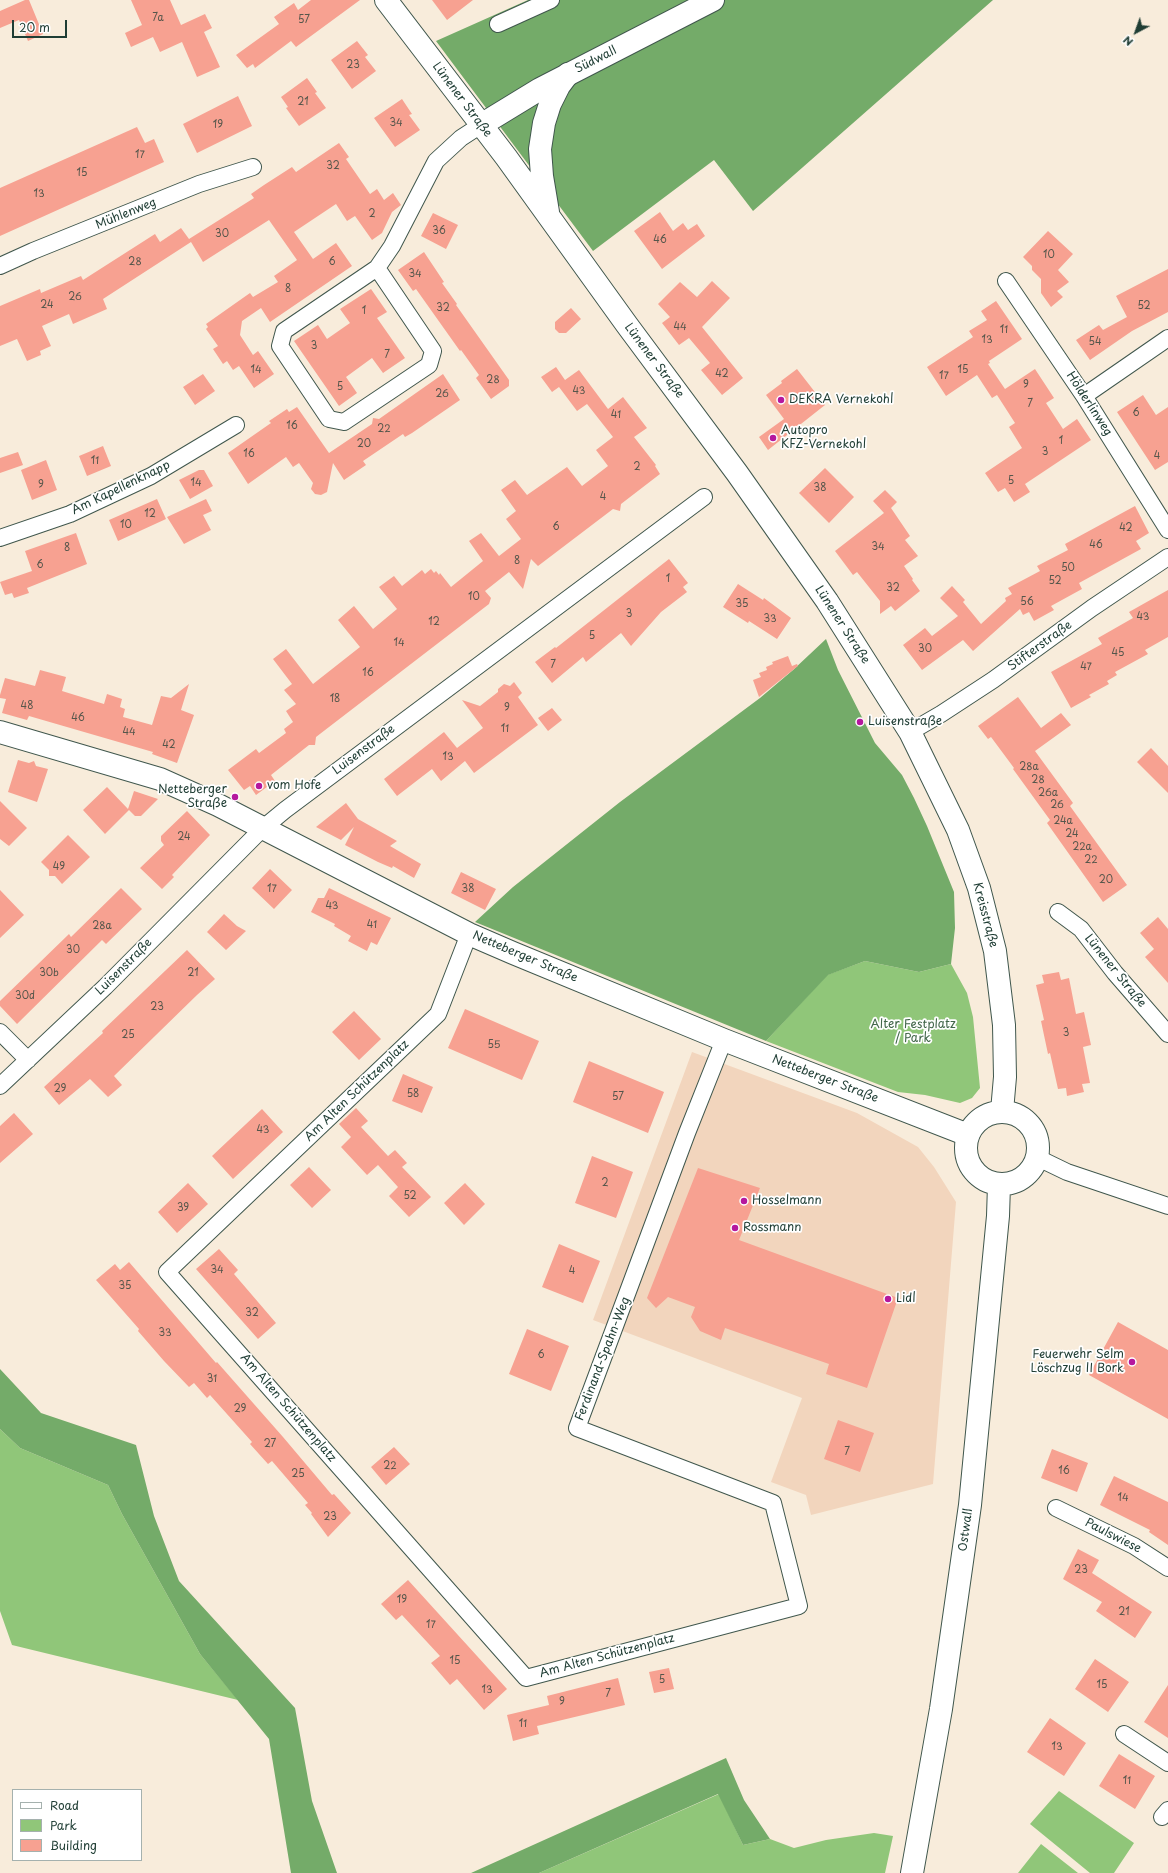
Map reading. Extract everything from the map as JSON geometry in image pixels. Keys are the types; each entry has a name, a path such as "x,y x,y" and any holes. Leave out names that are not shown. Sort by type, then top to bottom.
{"main road":[{"name":"Lünener Straße","path":"386,0 549,217 781,535 827,601 910,732"},
{"name":"Südwall","path":"481,125 540,89 713,0"},
{"path":"549,217 542,176 540,149 544,123 550,104 559,86 568,74"},
{"name":"Netteberger Straße","path":"0,732 160,779 218,805 262,829 469,934 724,1040 968,1135"},
{"name":"Kreisstraße","path":"910,732 958,830 979,888 995,951 1004,1025 1005,1078 1002,1112"},
{"path":"1002,1112 1013,1113 1023,1118 1031,1126 1037,1136 1039,1147 1038,1158 1032,1170 1023,1179 1012,1184 999,1185 986,1181 975,1173 968,1161 965,1149 968,1135 973,1126 981,1118 991,1113 1002,1112"},
{"name":"Ostwall","path":"912,1873 941,1709 970,1505 996,1239 999,1185"}],"street":[{"path":"498,24 551,0"},
{"path":"377,268 433,351 429,365 344,422 329,419 280,346 284,331 377,268 392,246 436,160 461,138 481,125"},
{"name":"Mühlenweg","path":"0,266 33,251 199,184 253,167"},
{"name":"Hölderlinweg","path":"1006,281 1084,396 1168,530"},
{"path":"1084,396 1168,338"},
{"name":"Am Kapellenknapp","path":"0,538 70,514 151,476 236,425"},
{"name":"Luisenstraße","path":"0,1086 105,987 262,829 359,753 704,497"},
{"name":"Stifterstraße","path":"910,732 941,714 993,680 1092,608 1168,557"},
{"name":"Lünener Straße","path":"1058,912 1081,929 1115,973 1168,1034"},
{"name":"Am Alten Schützenplatz","path":"469,934 438,1014 167,1272 526,1678 799,1606"},
{"path":"0,1032 28,1060"},
{"name":"Ferdinand-Spahn-Weg","path":"724,1040 687,1133 577,1428 773,1502 799,1606"},
{"path":"1038,1158 1067,1172 1168,1206"},
{"name":"Paulswiese","path":"1056,1508 1134,1546 1168,1568"},
{"path":"1124,1734 1168,1763"}],"shaded area":[{"path":"692,1052 857,1113 918,1147 934,1167 956,1202 933,1484 811,1515 806,1495 771,1482 802,1398 593,1320"}],"green space":[{"path":"528,0 993,0 753,211 714,160 593,251 436,41"},
{"path":"826,639 838,670 875,743 902,775 914,798 954,892 955,928 951,964 919,972 865,961 828,975 766,1041 475,922 513,887 620,802 760,698"},
{"name":"Alter Festplatz / Park","path":"865,961 919,972 951,964 967,993 973,1017 980,1088 972,1098 960,1103 925,1095 898,1092 766,1041 827,975"},
{"path":"0,1369 41,1413 136,1445 154,1516 179,1581 295,1708 312,1801 337,1873 291,1873 269,1739 200,1654 122,1514 108,1485 20,1448 0,1429"},
{"path":"0,1429 20,1448 108,1485 122,1514 200,1654 238,1700 12,1645 0,1611"},
{"path":"726,1758 744,1800 770,1839 743,1845 718,1794 539,1873 471,1873"},
{"path":"1059,1791 1134,1843 1114,1873 1090,1873 1030,1824"},
{"path":"719,1794 743,1845 770,1839 794,1848 826,1840 874,1833 893,1836 885,1873 539,1873"},
{"path":"1041,1844 1078,1873 1018,1873"}],"building":[{"path":"25,0 29,0 43,34 28,41 19,20 0,28 0,11"},
{"path":"131,0 170,0 181,25 205,14 212,28 204,32 220,67 197,77 182,42 160,52 153,37 131,47 125,33 142,25"},
{"path":"311,0 360,0 296,47 291,41 255,68 253,64 247,68 236,55 279,24 274,17 294,3 298,10"},
{"path":"432,0 473,0 447,20"},
{"path":"357,41 368,55 365,57 376,71 352,89 331,60"},
{"path":"307,78 317,92 315,93 326,108 299,126 286,108 288,107 281,97"},
{"path":"238,96 252,126 197,153 183,124"},
{"path":"402,99 412,114 409,115 420,130 395,147 374,118"},
{"path":"137,127 145,143 154,139 164,162 0,236 0,188"},
{"path":"339,143 349,157 346,159 370,194 377,189 384,200 393,193 401,205 392,212 382,233 372,240 355,216 347,221 336,204 294,232 313,259 336,243 352,266 270,322 261,308 242,321 240,335 253,355 258,351 274,374 254,388 239,366 233,370 227,361 223,364 213,349 218,346 206,329 208,327 206,324 250,293 253,297 278,282 274,276 297,260 269,220 203,262 191,242 103,299 107,309 73,324 69,314 42,326 51,346 40,351 41,355 27,361 17,339 0,346 0,306 40,289 41,293 81,276 83,280 155,234 160,242 181,228 189,239 254,198 251,194 292,167 296,172"},
{"path":"660,212 673,231 683,223 688,230 697,224 705,236 662,269 634,231"},
{"path":"433,213 458,225 446,249 421,236"},
{"path":"1048,231 1073,254 1058,270 1069,282 1057,291 1063,297 1051,307 1041,293 1041,279 1032,270 1032,266 1023,257"},
{"path":"424,252 444,282 442,283 457,304 456,305 509,380 509,386 491,399 476,378 479,375 461,350 460,351 416,289 413,291 398,270"},
{"path":"1168,269 1168,312 1132,331 1090,360 1076,340 1099,325 1103,330 1127,317 1116,296"},
{"path":"712,281 730,298 702,327 743,378 722,395 701,370 710,363 689,338 679,345 662,323 670,317 658,304 680,282 697,297"},
{"path":"371,289 387,312 377,318 405,358 383,373 372,358 346,377 357,393 339,406 294,341 318,325 327,339 350,323 340,309"},
{"path":"996,301 1022,339 989,361 990,363 988,364 1005,389 1035,369 1054,398 1046,403 1063,429 1077,419 1091,440 1025,484 1030,492 1014,502 1005,488 998,492 985,473 1022,448 1009,427 1015,423 997,395 992,398 977,375 946,396 927,367 973,337 969,331 987,320 981,311"},
{"path":"571,308 581,319 566,333 559,333 555,329 555,322"},
{"path":"556,367 565,380 579,370 608,409 623,397 647,428 634,437 656,465 655,466 660,474 621,504 620,511 613,509 538,566 531,559 523,589 509,572 485,591 491,598 489,604 316,737 315,745 309,745 271,775 275,781 256,795 250,786 244,790 228,770 256,749 259,753 286,733 284,729 293,722 286,711 296,704 284,690 292,684 273,659 286,649 313,684 360,647 338,620 354,606 373,629 397,609 379,587 394,576 402,586 422,570 425,574 431,569 434,573 436,571 439,575 440,573 451,587 483,561 469,541 481,533 499,556 521,539 506,519 516,511 501,490 515,480 527,495 567,467 582,486 608,466 596,450 613,437 587,404 577,411 559,387 552,392 541,377"},
{"path":"797,369 825,405 768,450 759,437 784,419 766,395"},
{"path":"203,374 215,391 195,405 183,387"},
{"path":"443,374 460,400 412,433 405,437 403,434 363,461 366,465 344,480 333,463 327,492 321,495 315,494 311,489 313,483 299,463 293,467 286,457 248,484 228,453 271,423 269,421 287,409 289,412 297,407 329,453 372,424 373,418 379,419"},
{"path":"1143,395 1156,415 1168,407 1168,462 1155,470 1117,412"},
{"path":"103,446 111,466 87,476 79,456"},
{"path":"18,452 23,465 0,473 0,458"},
{"path":"46,460 57,490 32,500 21,470"},
{"path":"825,468 854,497 829,523 799,493"},
{"path":"199,470 204,470 213,486 190,499 179,480"},
{"path":"885,490 897,502 891,508 910,536 905,540 918,556 904,566 920,591 895,611 891,606 880,614 880,601 857,572 853,575 835,551 884,513 873,501"},
{"path":"157,499 166,519 118,541 109,520"},
{"path":"206,499 212,511 203,515 211,530 184,544 167,517"},
{"path":"1135,506 1149,533 1136,541 1141,549 1079,583 1082,589 1051,606 1054,610 1034,621 1029,612 1023,615 1020,609 973,651 963,640 922,670 903,645 925,628 932,636 958,616 940,598 952,586 965,600 963,602 981,624 1006,601 1005,598 1012,594 1008,588 1040,571 1037,566 1068,550 1065,544"},
{"path":"76,533 87,564 27,588 29,593 14,598 12,593 5,595 0,582 32,571 25,551"},
{"path":"669,559 688,583 683,587 687,592 661,612 631,646 621,633 586,662 583,657 552,683 535,662 555,647 556,648"},
{"path":"738,584 763,600 764,598 791,618 777,639 749,621 748,623 723,607"},
{"path":"1168,590 1168,637 1145,650 1148,654 1115,672 1117,675 1107,681 1109,684 1089,695 1091,697 1071,708 1051,672 1102,644 1098,638 1133,618 1129,612"},
{"path":"788,656 792,666 797,664 798,666 759,697 753,680 761,677 759,673 767,670 766,667 773,664 772,662"},
{"path":"40,670 66,677 62,691 104,704 107,694 122,699 120,707 125,709 123,717 152,725 161,696 171,698 189,684 181,710 194,715 177,763 152,754 153,752 29,716 27,720 2,713 6,699 0,698 0,695 5,678 35,686"},
{"path":"514,682 522,693 518,697 538,725 474,773 465,761 441,781 432,769 397,796 384,779 444,732 457,748 483,728 462,700 480,706 498,692 498,689 504,684 510,686"},
{"path":"1018,697 1041,728 1061,713 1071,725 1035,751 1073,803 1070,806 1127,885 1103,902 1047,823 1050,820 1013,769 1014,768 991,737 988,739 978,726"},
{"path":"552,708 562,720 548,731 538,718"},
{"path":"1151,748 1168,766 1168,793 1137,762"},
{"path":"18,760 29,763 34,761 36,766 48,769 37,802 8,792"},
{"path":"107,787 128,809 134,791 158,799 141,816 135,816 129,810 105,834 83,810"},
{"path":"0,801 27,828 9,846 0,839"},
{"path":"346,803 358,819 397,841 390,846 421,864 414,878 393,866 392,868 378,862 345,845 354,827 341,840 316,827"},
{"path":"187,811 210,835 172,875 174,877 162,889 140,868 164,845 161,841 161,836"},
{"path":"68,835 90,857 62,884 55,876 49,876 49,870 41,862"},
{"path":"270,869 292,890 274,909 252,888"},
{"path":"461,872 496,889 485,910 451,893"},
{"path":"121,888 142,909 106,944 102,940 17,1024 0,1006 0,1001 69,934 71,937"},
{"path":"329,888 391,918 377,945 371,942 367,951 348,941 351,936 334,926 335,924 311,912 318,898 324,898"},
{"path":"0,890 24,915 0,938"},
{"path":"224,914 237,926 246,931 226,950 207,932"},
{"path":"1158,917 1168,929 1168,983 1145,957 1154,949 1140,933"},
{"path":"187,950 215,979 114,1076 122,1085 108,1097 90,1079 59,1105 44,1087 103,1033 102,1031"},
{"path":"1059,972 1061,980 1069,978 1076,1014 1084,1012 1091,1045 1083,1047 1090,1083 1082,1084 1084,1092 1067,1096 1066,1088 1058,1089 1050,1053 1048,1054 1041,1021 1044,1020 1036,985 1044,983 1042,975"},
{"path":"465,1009 539,1041 522,1080 448,1048"},
{"path":"354,1011 381,1039 359,1060 332,1032"},
{"path":"589,1061 664,1092 648,1133 573,1102"},
{"path":"403,1074 433,1087 422,1113 392,1101"},
{"path":"356,1108 368,1121 361,1127 388,1156 395,1150 407,1163 402,1167 431,1197 409,1217 389,1196 398,1187 378,1165 367,1175 341,1147 351,1137 339,1124"},
{"path":"262,1109 283,1132 233,1179 212,1156"},
{"path":"14,1113 33,1134 0,1163 0,1126"},
{"path":"592,1156 633,1172 616,1218 575,1203"},
{"path":"309,1167 331,1190 312,1208 290,1185"},
{"path":"698,1168 760,1188 739,1240 898,1298 867,1388 826,1374 829,1364 725,1328 721,1340 700,1331 691,1317 695,1307 668,1297 656,1308 647,1298"},
{"path":"188,1183 208,1204 177,1233 158,1212"},
{"path":"465,1183 485,1204 464,1225 444,1203"},
{"path":"559,1244 600,1261 583,1303 542,1287"},
{"path":"219,1249 238,1270 234,1274 276,1323 258,1339 196,1269"},
{"path":"129,1262 332,1495 334,1494 351,1513 328,1537 305,1505 308,1503 272,1461 268,1464 250,1444 252,1442 210,1395 207,1398 194,1383 189,1387 164,1361 138,1331 139,1329 96,1280 115,1264 120,1270"},
{"name":"Feuerwehr Selm Löschzug II Bork","path":"1118,1322 1168,1350 1168,1419 1089,1375"},
{"path":"527,1329 569,1346 551,1391 509,1374"},
{"path":"838,1420 874,1433 860,1472 824,1459"},
{"path":"394,1447 410,1464 386,1485 371,1467"},
{"path":"1052,1449 1088,1463 1077,1492 1041,1478"},
{"path":"1114,1476 1168,1502 1168,1545 1149,1532 1150,1530 1100,1505"},
{"path":"1078,1549 1099,1560 1092,1573 1152,1612 1135,1638 1096,1611 1102,1602 1063,1579"},
{"path":"408,1580 507,1689 484,1710 457,1679 450,1685 431,1663 440,1656 402,1615 396,1620 381,1604"},
{"path":"1095,1659 1129,1682 1108,1712 1075,1689"},
{"path":"669,1668 674,1689 654,1693 649,1672"},
{"path":"618,1678 625,1705 537,1726 539,1734 513,1741 507,1715 549,1705 547,1696"},
{"path":"1168,1685 1168,1738 1144,1722"},
{"path":"1050,1718 1086,1743 1064,1776 1027,1752"},
{"path":"1119,1754 1155,1776 1135,1809 1099,1786"}],"place":[{"name":"DEKRA Vernekohl","path":"781,400"},
{"name":"Autopro KFZ-Vernekohl","path":"773,438"},
{"name":"Luisenstraße","path":"860,722"},
{"name":"vom Hofe","path":"259,786"},
{"name":"Netteberger Straße","path":"235,797"},
{"name":"Hosselmann","path":"744,1201"},
{"name":"Rossmann","path":"735,1228"},
{"name":"Lidl","path":"888,1299"},
{"name":"Feuerwehr Selm Löschzug II Bork","path":"1132,1362"}]}
